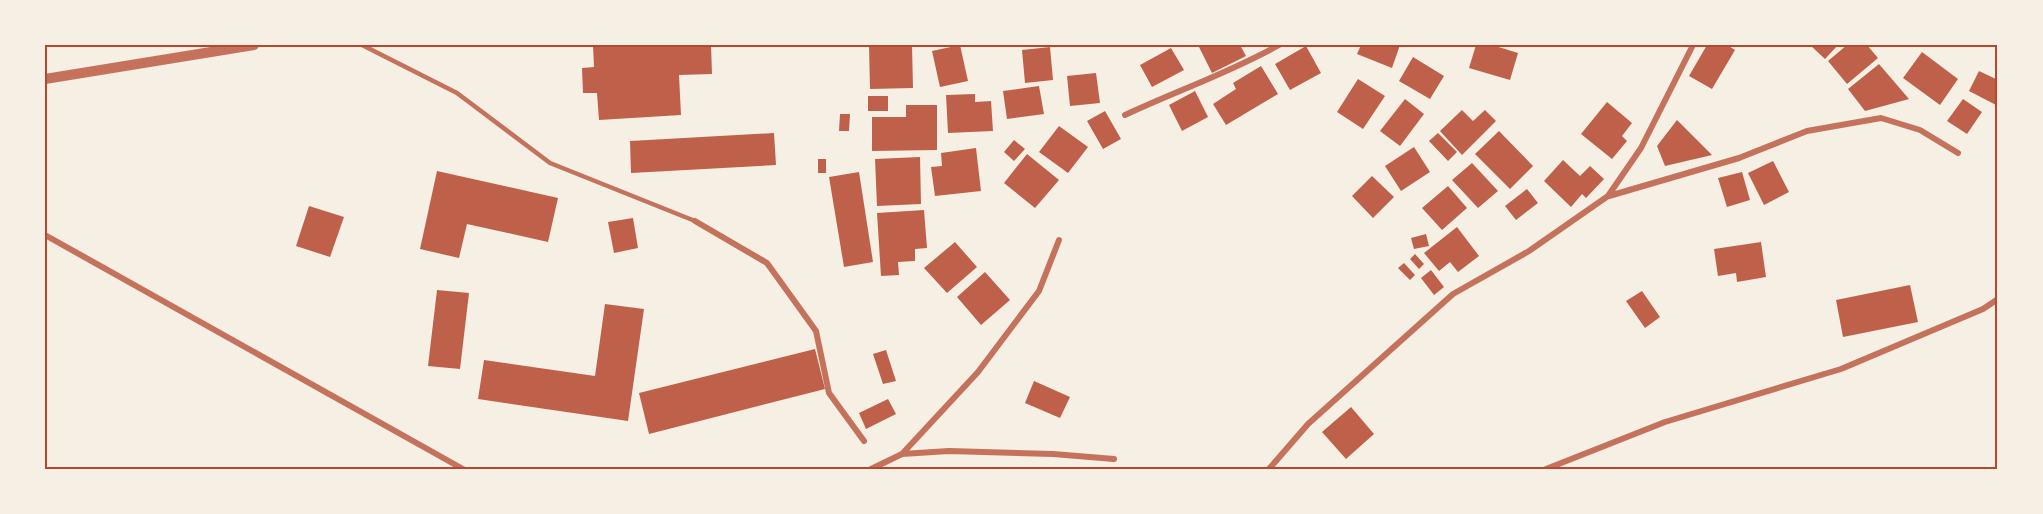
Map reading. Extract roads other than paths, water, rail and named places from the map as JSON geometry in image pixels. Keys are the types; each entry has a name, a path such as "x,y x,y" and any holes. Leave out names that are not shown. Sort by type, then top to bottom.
{"street":[{"path":"45,80 254,45"},
{"path":"1125,115 1173,92 1235,69 1279,45"},
{"path":"1608,196 1641,148 1693,45"},
{"path":"1269,469 1308,424 1453,294 1529,250 1608,196 1738,158 1807,130 1881,118 1920,130 1958,153"},
{"path":"695,221 767,263 816,331 829,393 864,441"},
{"path":"45,235 463,469"},
{"path":"871,469 902,454 978,372 1039,291 1059,240"},
{"path":"1546,469 1665,422 1841,369 1983,309 1998,299"},
{"path":"902,454 949,451 1030,453 1114,459"}],"lane":[{"path":"362,45 457,93 550,163 695,221"}]}
